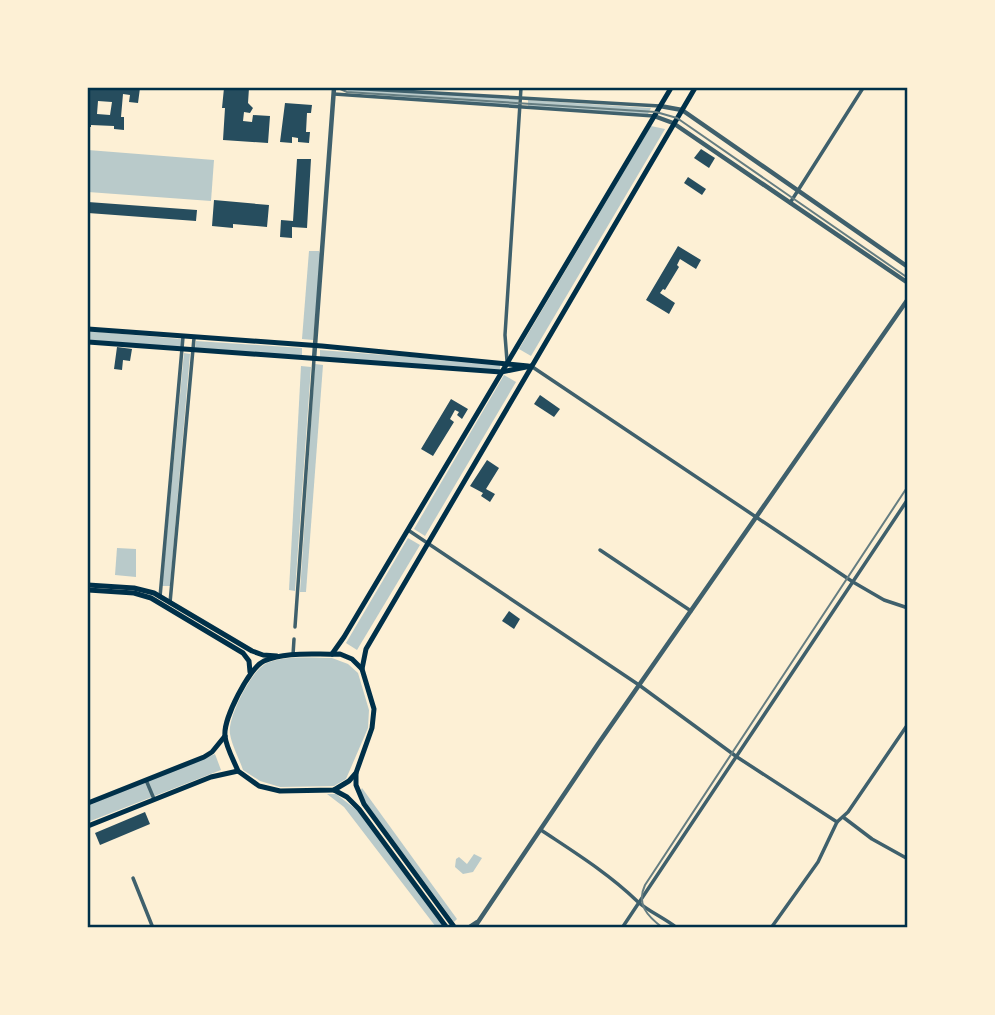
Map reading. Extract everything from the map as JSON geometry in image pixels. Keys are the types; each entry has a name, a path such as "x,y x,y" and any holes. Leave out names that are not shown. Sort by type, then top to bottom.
{"main road":[{"path":"331,654 345,636 671,88"},
{"path":"362,669 366,649 695,88"},
{"path":"88,330 314,346 531,366"},
{"path":"88,342 501,373 531,366"},
{"path":"88,587 159,599 263,655 331,654 346,656 357,663 362,669 373,702 374,716 356,773 356,785 364,804 454,928"},
{"path":"169,605 243,653 250,661 250,672"},
{"path":"88,803 212,752 225,736 229,716 250,672 261,662 280,656"},
{"path":"225,736 238,771 249,780 268,789 334,790 347,797 359,809 447,928"},
{"path":"88,826 211,777 238,771"},
{"path":"334,790 346,784 356,773"}],"street":[{"path":"348,88 660,106 682,110 908,267"},
{"path":"508,362 505,335 521,88"},
{"path":"790,203 863,88"},
{"path":"295,626 334,91 519,108 654,116 673,123 908,283"},
{"path":"474,928 639,685 908,299"},
{"path":"159,599 183,337"},
{"path":"169,605 194,338"},
{"path":"531,366 853,582 884,600 908,608"},
{"path":"622,928 908,499"},
{"path":"408,530 639,685 737,757 837,822"},
{"path":"600,550 691,611"},
{"path":"293,656 295,639"},
{"path":"771,928 818,862 837,822 875,775 908,724"},
{"path":"146,780 154,799"},
{"path":"843,817 872,839 908,859"},
{"path":"541,830 677,928"},
{"path":"133,878 153,928"},
{"path":"468,928 477,921"}],"shaded area":[{"path":"348,88 518,99 518,106 347,93"},
{"path":"528,100 651,108 648,114 528,107"},
{"path":"651,126 665,129 531,356 519,349"},
{"path":"88,150 214,160 211,201 88,192"},
{"path":"309,251 319,251 321,257 313,340 302,339"},
{"path":"88,331 181,339 181,348 88,340"},
{"path":"196,341 302,348 302,356 195,348"},
{"path":"320,350 500,364 500,370 320,357"},
{"path":"184,353 190,354 170,586 162,586"},
{"path":"315,364 323,365 306,592 300,592"},
{"path":"301,366 311,367 295,591 289,590"},
{"path":"504,375 516,382 425,536 414,529"},
{"path":"408,538 420,545 357,650 346,643"},
{"path":"117,548 136,549 136,577 115,575"},
{"path":"332,658 348,664 358,673 369,710 368,728 346,779 334,786 280,787 260,781 243,770 231,738 230,727 236,706 254,674 274,660"},
{"path":"215,754 221,770 88,822 88,805"},
{"path":"362,788 457,919 454,922 366,803 360,792"},
{"path":"327,794 336,794 358,811 444,927 436,927 344,807"},
{"path":"474,854 482,858 473,872 463,874 455,867 456,859 459,857 467,864"}],"building":[{"path":"88,88 140,88 138,103 129,102 130,95 123,94 121,117 124,117 124,130 114,129 114,126 88,127","holes":["98,101 112,102 110,115 97,114"]},
{"path":"224,88 249,88 248,103 253,108 250,113 244,112 243,121 252,122 253,115 270,116 268,143 223,140"},
{"path":"285,103 312,105 311,113 307,113 306,132 310,132 309,143 298,142 298,138 292,137 292,143 280,142"},
{"path":"701,149 715,158 709,168 694,158"},
{"path":"297,159 311,159 307,228 292,227 292,238 280,237 281,220 293,221"},
{"path":"688,177 706,189 702,195 684,183"},
{"path":"214,200 269,205 267,227 233,224 233,228 212,226"},
{"path":"88,202 197,210 196,221 88,213"},
{"path":"678,246 701,260 696,269 680,259 677,265 679,267 665,290 660,293 675,303 669,314 646,300"},
{"path":"117,347 132,349 130,361 123,360 122,370 114,369"},
{"path":"540,395 560,409 554,417 534,404"},
{"path":"451,399 468,409 462,419 455,410 450,419 454,422 433,456 421,449"},
{"path":"487,460 499,468 486,489 495,494 490,502 481,496 483,493 470,486"},
{"path":"509,611 520,619 514,629 502,621"},
{"path":"145,812 150,824 100,845 95,833"}],"tram line":[{"path":"338,88 347,92 656,112 677,118 908,278"},
{"path":"663,928 645,909 642,898 645,885 908,486"}]}
